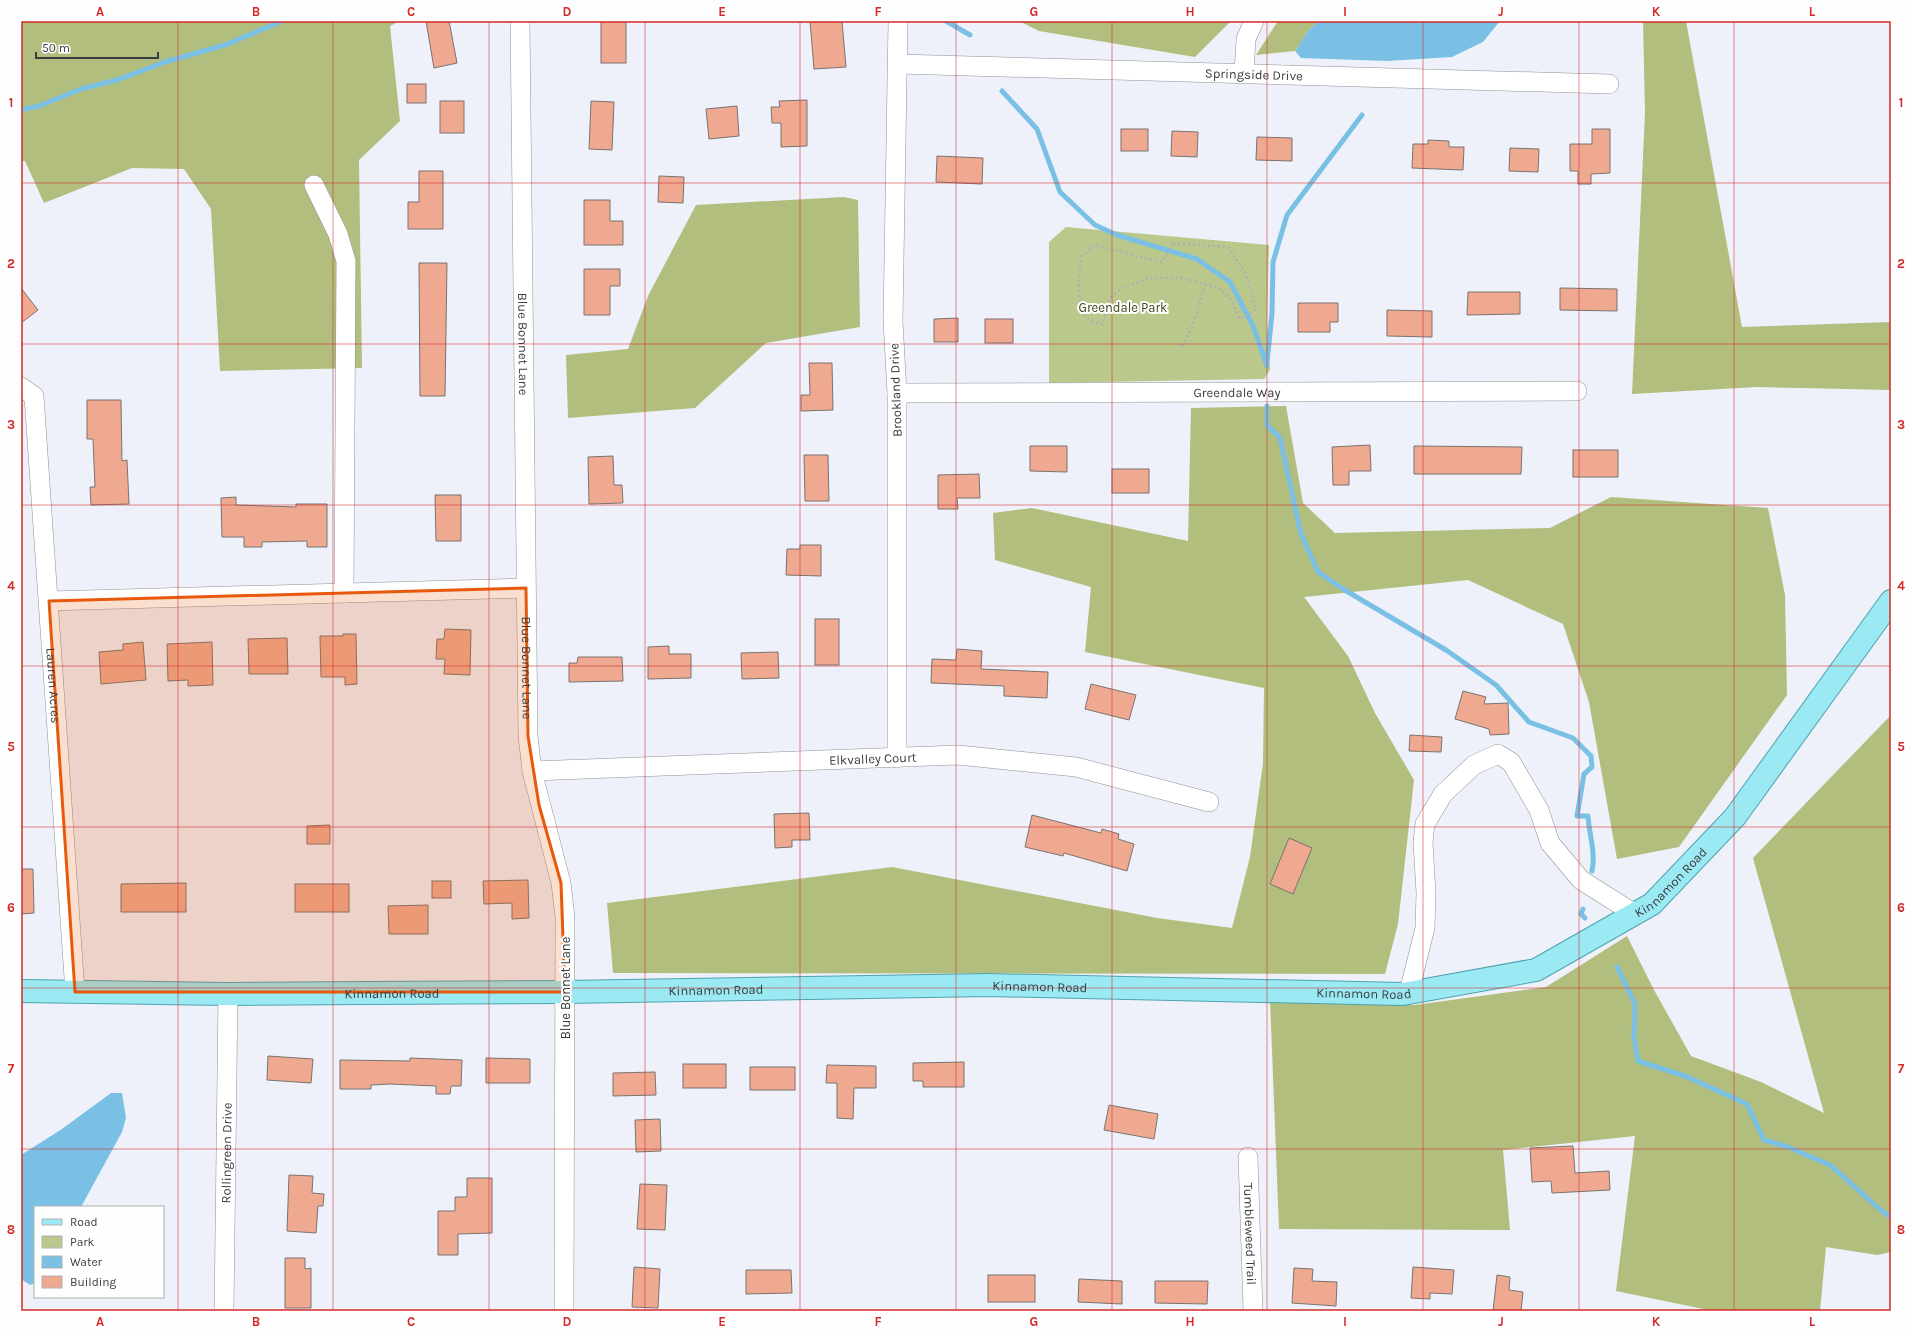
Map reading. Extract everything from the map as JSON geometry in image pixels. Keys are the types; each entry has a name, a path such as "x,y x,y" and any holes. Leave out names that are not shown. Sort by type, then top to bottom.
{"main road":[{"name":"Kinnamon Road","path":"21,991 228,994 565,992 989,985 1409,992 1536,970 1652,904 1734,817 1891,601"}],"street":[{"name":"Blue Bonnet Lane","path":"520,21 527,705 532,770 561,883 565,918 564,1311"},
{"name":"Brookland Drive","path":"897,758 897,394 893,321 898,21"},
{"path":"1244,73 1246,40 1254,21"},
{"name":"Springside Drive","path":"898,64 1609,84"},
{"path":"314,185 338,234 346,261 344,593"},
{"name":"Lauren Acres","path":"21,387 34,396 75,992"},
{"name":"Greendale Way","path":"897,394 1577,391"},
{"path":"49,601 526,588"},
{"path":"1409,992 1425,928 1426,893 1423,842 1425,824 1443,794 1474,765 1498,754 1511,762 1539,810 1550,843 1581,880 1635,914"},
{"name":"Elkvalley Court","path":"532,770 958,755 1076,767 1209,802"},
{"name":"Rollingreen Drive","path":"224,1311 228,994"},
{"name":"Tumbleweed Trail","path":"1248,1157 1253,1311"}],"path":[{"path":"1174,243 1228,247 1245,272 1256,310 1239,319 1232,300 1219,288 1205,285 1181,278 1149,278 1121,289 1109,299 1103,324 1092,322 1084,315 1078,291 1081,257 1095,245 1160,262 1165,258 1174,243"},
{"path":"1182,346 1192,327 1205,285"}],"highlighted area":[{"path":"526,588 528,736 539,805 561,883 565,992 75,992 49,601"}],"green space":[{"path":"21,21 400,21 390,26 400,121 359,160 362,368 220,371 211,209 184,169 132,168 44,203 25,161 21,161"},
{"path":"1019,21 1231,21 1195,57 1039,31"},
{"path":"1278,21 1319,21 1309,30 1295,51 1256,55"},
{"path":"1643,21 1686,21 1742,327 1891,322 1891,390 1757,387 1632,394 1645,113"},
{"path":"844,197 858,200 860,327 766,343 695,408 568,418 566,355 628,349 648,296 696,205"},
{"name":"Greendale Park","path":"1066,227 1269,245 1267,324 1270,370 1264,379 1049,383 1049,242"},
{"path":"1286,406 1303,503 1335,533 1550,528 1611,497 1768,508 1785,595 1787,695 1679,847 1617,859 1589,702 1563,624 1468,580 1304,597 1348,656 1375,713 1414,780 1398,924 1385,974 613,973 607,903 892,867 1157,918 1232,928 1250,857 1263,763 1264,688 1085,652 1091,587 995,560 993,513 1032,508 1188,541 1191,408"},
{"path":"1891,715 1891,1252 1877,1255 1826,1247 1820,1311 1713,1311 1616,1291 1635,1136 1503,1150 1510,1230 1279,1229 1270,999 1415,1005 1546,987 1627,936 1654,990 1691,1056 1761,1082 1824,1113 1753,858"}],"water":[{"path":"1319,21 1500,21 1483,42 1452,57 1387,61 1301,58 1295,51 1309,30"},
{"path":"111,1093 122,1093 126,1118 122,1132 82,1206 34,1206 34,1283 30,1285 21,1279 21,1155 62,1129"}],"building":[{"path":"426,21 449,21 457,63 434,68"},
{"path":"601,21 626,21 626,63 601,63"},
{"path":"810,21 842,21 846,67 814,69"},
{"path":"407,84 426,84 426,103 407,103"},
{"path":"807,100 807,146 781,147 781,123 772,123 771,107 780,107 779,101"},
{"path":"440,101 464,101 464,133 440,133"},
{"path":"591,101 614,102 612,150 589,149"},
{"path":"737,106 739,136 709,139 706,109"},
{"path":"1121,129 1148,129 1148,151 1121,151"},
{"path":"1592,129 1610,129 1610,173 1591,174 1591,184 1578,184 1578,171 1570,171 1570,144 1592,144"},
{"path":"1172,131 1198,132 1197,157 1171,156"},
{"path":"1257,137 1292,138 1292,161 1256,160"},
{"path":"1428,140 1449,141 1449,147 1464,147 1463,170 1412,168 1413,144 1428,144"},
{"path":"1510,148 1539,149 1538,172 1509,171"},
{"path":"937,156 983,158 982,184 936,182"},
{"path":"419,171 443,171 443,229 408,229 408,202 419,202"},
{"path":"659,176 684,177 683,203 658,202"},
{"path":"584,200 610,200 610,221 623,221 623,245 584,245"},
{"path":"419,263 447,263 445,396 420,396"},
{"path":"584,269 620,269 620,286 610,286 610,315 584,315"},
{"path":"21,288 38,310 21,323"},
{"path":"1560,288 1617,289 1617,311 1560,310"},
{"path":"1468,292 1520,292 1520,314 1467,315"},
{"path":"1298,303 1338,303 1338,322 1330,322 1330,332 1298,332"},
{"path":"1387,310 1432,311 1432,337 1387,336"},
{"path":"958,318 958,342 934,342 934,319"},
{"path":"985,319 1013,319 1013,343 985,343"},
{"path":"809,363 832,363 833,410 801,411 801,395 810,395"},
{"path":"87,400 121,400 122,461 127,460 129,504 91,505 90,487 95,487 93,439 87,439"},
{"path":"1370,445 1371,471 1349,471 1349,485 1333,485 1332,447"},
{"path":"1030,446 1067,446 1067,472 1030,471"},
{"path":"1414,446 1522,447 1521,474 1414,474"},
{"path":"1573,450 1618,450 1618,477 1573,477"},
{"path":"804,455 828,455 829,501 805,501"},
{"path":"613,456 614,485 622,485 623,503 589,504 588,457"},
{"path":"1112,469 1149,469 1149,493 1112,493"},
{"path":"979,474 980,498 957,498 958,509 938,509 938,475"},
{"path":"435,495 461,495 461,541 436,541"},
{"path":"236,497 236,505 296,507 296,504 327,504 327,547 307,547 307,541 262,542 262,547 244,547 244,537 222,537 221,498"},
{"path":"800,545 821,545 821,576 786,575 787,549 800,549"},
{"path":"815,619 839,619 839,665 815,665"},
{"path":"445,629 471,630 470,675 444,674 445,659 436,659 437,639 444,639"},
{"path":"343,634 356,634 357,684 345,685 345,677 321,677 320,636 343,636"},
{"path":"287,638 288,674 249,674 248,639"},
{"path":"143,642 146,680 101,684 99,652 123,650 123,644"},
{"path":"212,642 213,685 188,686 188,680 168,681 167,644"},
{"path":"669,646 669,654 691,654 691,678 648,679 648,647"},
{"path":"957,649 982,651 981,669 1048,672 1047,698 1004,696 1004,686 931,683 932,659 956,660"},
{"path":"778,652 779,678 742,679 741,653"},
{"path":"578,657 622,657 623,681 569,682 569,663 577,663"},
{"path":"1091,684 1136,695 1129,720 1085,709"},
{"path":"1463,691 1486,697 1484,704 1508,703 1509,734 1490,735 1489,729 1455,719"},
{"path":"1410,735 1442,737 1441,752 1409,751"},
{"path":"809,813 810,840 792,840 792,847 775,848 774,814"},
{"path":"1032,815 1101,833 1102,829 1119,834 1118,839 1134,844 1127,871 1064,853 1063,856 1025,847"},
{"path":"330,825 330,844 307,844 307,826"},
{"path":"1289,838 1312,848 1293,894 1270,884"},
{"path":"21,869 33,869 34,913 21,914"},
{"path":"528,880 529,918 512,919 512,903 484,904 483,881"},
{"path":"432,881 451,881 451,898 432,898"},
{"path":"186,883 186,912 121,912 121,884"},
{"path":"295,884 349,884 349,912 295,912"},
{"path":"428,905 428,934 389,934 388,906"},
{"path":"268,1056 313,1059 311,1083 267,1080"},
{"path":"410,1058 462,1060 461,1086 451,1086 450,1094 436,1094 436,1086 390,1084 371,1085 371,1089 340,1089 340,1060 410,1061"},
{"path":"486,1058 530,1059 530,1083 486,1083"},
{"path":"964,1062 964,1087 923,1087 923,1081 913,1081 913,1063"},
{"path":"683,1064 726,1064 726,1088 683,1088"},
{"path":"827,1065 876,1066 876,1088 854,1088 853,1119 837,1118 837,1083 826,1083"},
{"path":"750,1067 795,1067 795,1090 750,1090"},
{"path":"655,1072 656,1095 613,1096 613,1073"},
{"path":"1109,1105 1158,1114 1154,1139 1104,1130"},
{"path":"660,1119 661,1151 636,1152 635,1120"},
{"path":"1573,1146 1575,1173 1609,1171 1610,1190 1552,1193 1551,1181 1532,1182 1530,1148"},
{"path":"289,1175 313,1176 312,1193 324,1194 323,1206 318,1206 316,1233 287,1231"},
{"path":"467,1178 492,1178 492,1233 458,1234 458,1255 438,1255 438,1211 455,1211 455,1197 467,1197"},
{"path":"640,1184 667,1185 665,1230 637,1229"},
{"path":"285,1258 305,1258 305,1269 311,1268 311,1308 285,1308"},
{"path":"634,1267 660,1269 658,1308 632,1307"},
{"path":"1413,1267 1454,1270 1452,1294 1430,1293 1430,1299 1411,1298"},
{"path":"1294,1268 1313,1269 1312,1281 1337,1282 1336,1306 1292,1303"},
{"path":"746,1270 791,1270 792,1293 746,1294"},
{"path":"988,1275 1035,1275 1035,1302 988,1302"},
{"path":"1497,1275 1510,1277 1509,1290 1523,1292 1521,1311 1493,1311"},
{"path":"1079,1279 1122,1281 1122,1304 1078,1302"},
{"path":"1155,1281 1208,1281 1207,1304 1155,1303"}],"waterway":[{"path":"21,110 39,106 81,89 117,80 165,62 225,45 282,21"},
{"path":"946,21 970,35"},
{"path":"1002,91 1037,129 1060,192 1095,225 1117,235 1197,259 1230,282 1253,326 1267,366"},
{"path":"1267,363 1272,313 1273,262 1287,215 1362,115"},
{"path":"1267,406 1267,425 1280,438 1301,534 1318,572 1343,589 1446,650 1496,685 1529,722 1573,738 1591,756 1592,767 1584,774 1577,816 1588,816 1593,850 1592,871"},
{"path":"1583,909 1581,914 1585,918"},
{"path":"1617,967 1635,1004 1634,1038 1638,1061 1685,1076 1747,1104 1764,1140 1788,1147 1830,1165 1883,1212 1891,1217"}]}
